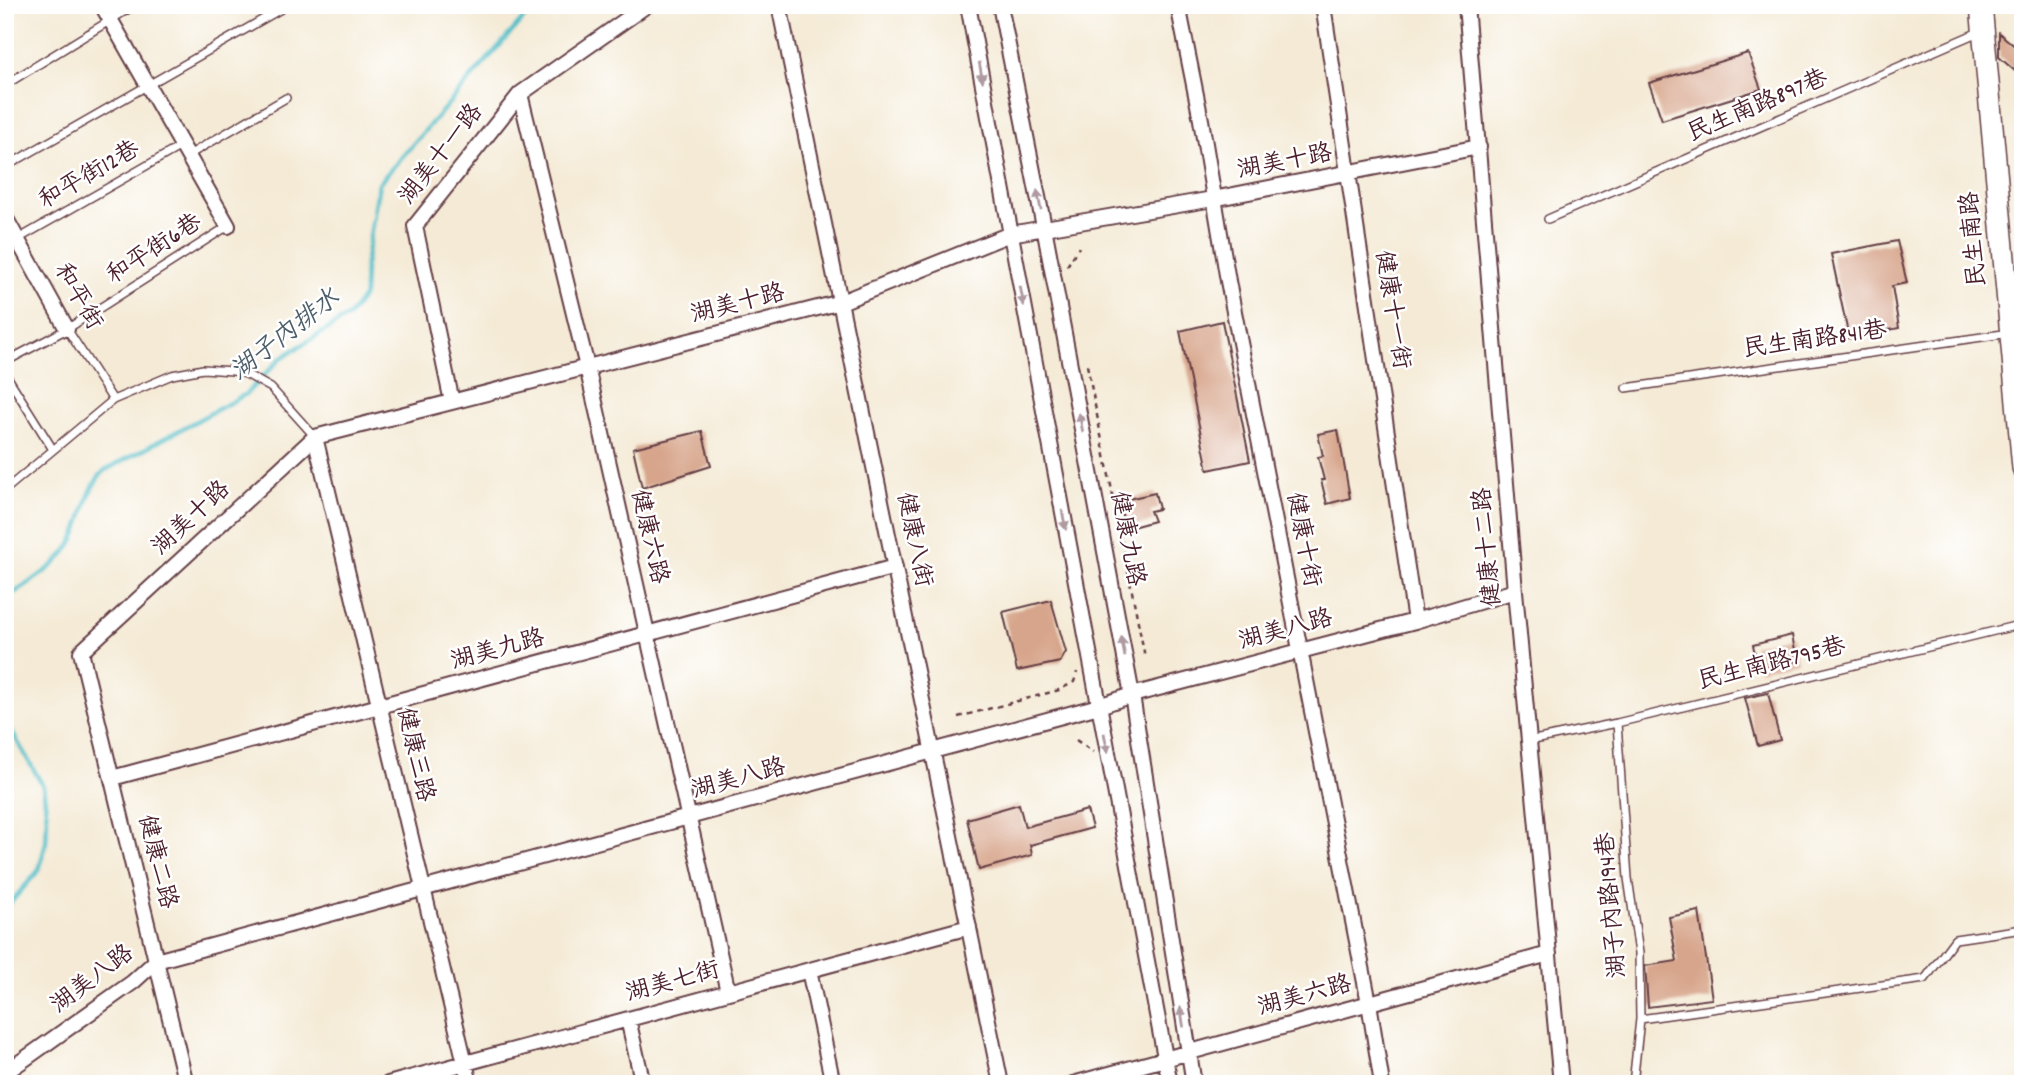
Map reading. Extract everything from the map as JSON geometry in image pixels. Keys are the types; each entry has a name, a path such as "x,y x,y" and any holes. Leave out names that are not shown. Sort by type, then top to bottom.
{"main road":[{"name":"民生南路","path":"1981,5 2010,333 2018,376 2023,468"}],"street":[{"path":"102,5 228,226"},
{"name":"湖美十一路","path":"452,401 415,226 520,94 647,5"},
{"name":"健康八街","path":"779,5 1001,1084"},
{"path":"968,5 1170,1084"},
{"name":"健康九路","path":"1000,5 1132,695 1194,1084"},
{"name":"健康十街","path":"1178,5 1369,1003 1381,1084"},
{"name":"健康十一街","path":"1323,5 1415,621"},
{"name":"健康十二路","path":"1466,5 1515,592 1561,1084"},
{"name":"健康六路","path":"520,94 587,367 728,992"},
{"name":"湖美十路","path":"81,652 315,437 841,302 1010,234 1213,199 1479,147"},
{"name":"和平街","path":"5,217 67,329"},
{"name":"健康三路","path":"315,437 470,1084"},
{"name":"湖美九路","path":"112,778 895,567"},
{"name":"湖美八路","path":"5,1073 134,982 156,961 1515,592"},
{"name":"健康二路","path":"81,652 186,1084"},
{"name":"湖美七街","path":"388,1084 969,926"},
{"name":"湖美六路","path":"1073,1084 1549,954"},
{"path":"809,970 833,1084"},
{"path":"628,1019 643,1084"}],"lane":[{"path":"5,85 135,5"},
{"path":"5,167 281,9"},
{"name":"民生南路897巷","path":"1548,219 1984,30"},
{"name":"和平街12巷","path":"18,239 286,98"},
{"name":"和平街6巷","path":"5,362 67,329 228,226"},
{"name":"和平街","path":"67,329 113,400"},
{"name":"民生南路841巷","path":"1626,388 2010,333"},
{"path":"5,490 52,448 113,400 172,375 203,369 246,374 271,388 315,437"},
{"path":"5,373 52,448"},
{"name":"民生南路795巷","path":"1529,741 1617,723 2023,624"},
{"name":"湖子內路194巷","path":"1617,723 1628,878 1639,953 1640,1019 1633,1084"},
{"path":"1640,1019 1925,979 1955,939 2023,929"}],"path":[{"path":"1069,278 1067,264 1079,247"},
{"path":"1086,359 1145,657"},
{"path":"958,717 1059,690 1074,682 1077,661"}],"building":[{"path":"1999,33 2023,53 2023,78 1999,57"},
{"path":"1748,53 1761,89 1662,120 1649,83"},
{"path":"1897,241 1907,283 1892,286 1899,328 1849,338 1831,254"},
{"path":"1222,321 1250,461 1208,470 1180,331"},
{"path":"1338,430 1350,498 1327,504 1318,457 1323,456 1318,434"},
{"path":"702,431 711,466 642,488 633,448"},
{"path":"1155,493 1159,509 1150,511 1154,521 1125,529 1119,501"},
{"path":"1051,600 1066,652 1060,662 1017,671 1003,612"},
{"path":"1792,635 1797,661 1759,670 1753,645"},
{"path":"1768,693 1780,740 1758,746 1745,698"},
{"path":"1019,804 1025,827 1087,810 1092,828 1030,845 1032,855 979,870 967,819"},
{"path":"1699,911 1712,999 1648,1007 1645,966 1677,961 1669,917"}],"waterway":[{"name":"湖子內排水","path":"5,599 54,565 69,547 93,486 104,471 246,394 281,358 349,316 364,295 365,266 379,183 531,10 539,5"},
{"name":"湖子內排水","path":"5,720 43,786 47,818 46,842 39,870 5,909"}]}
